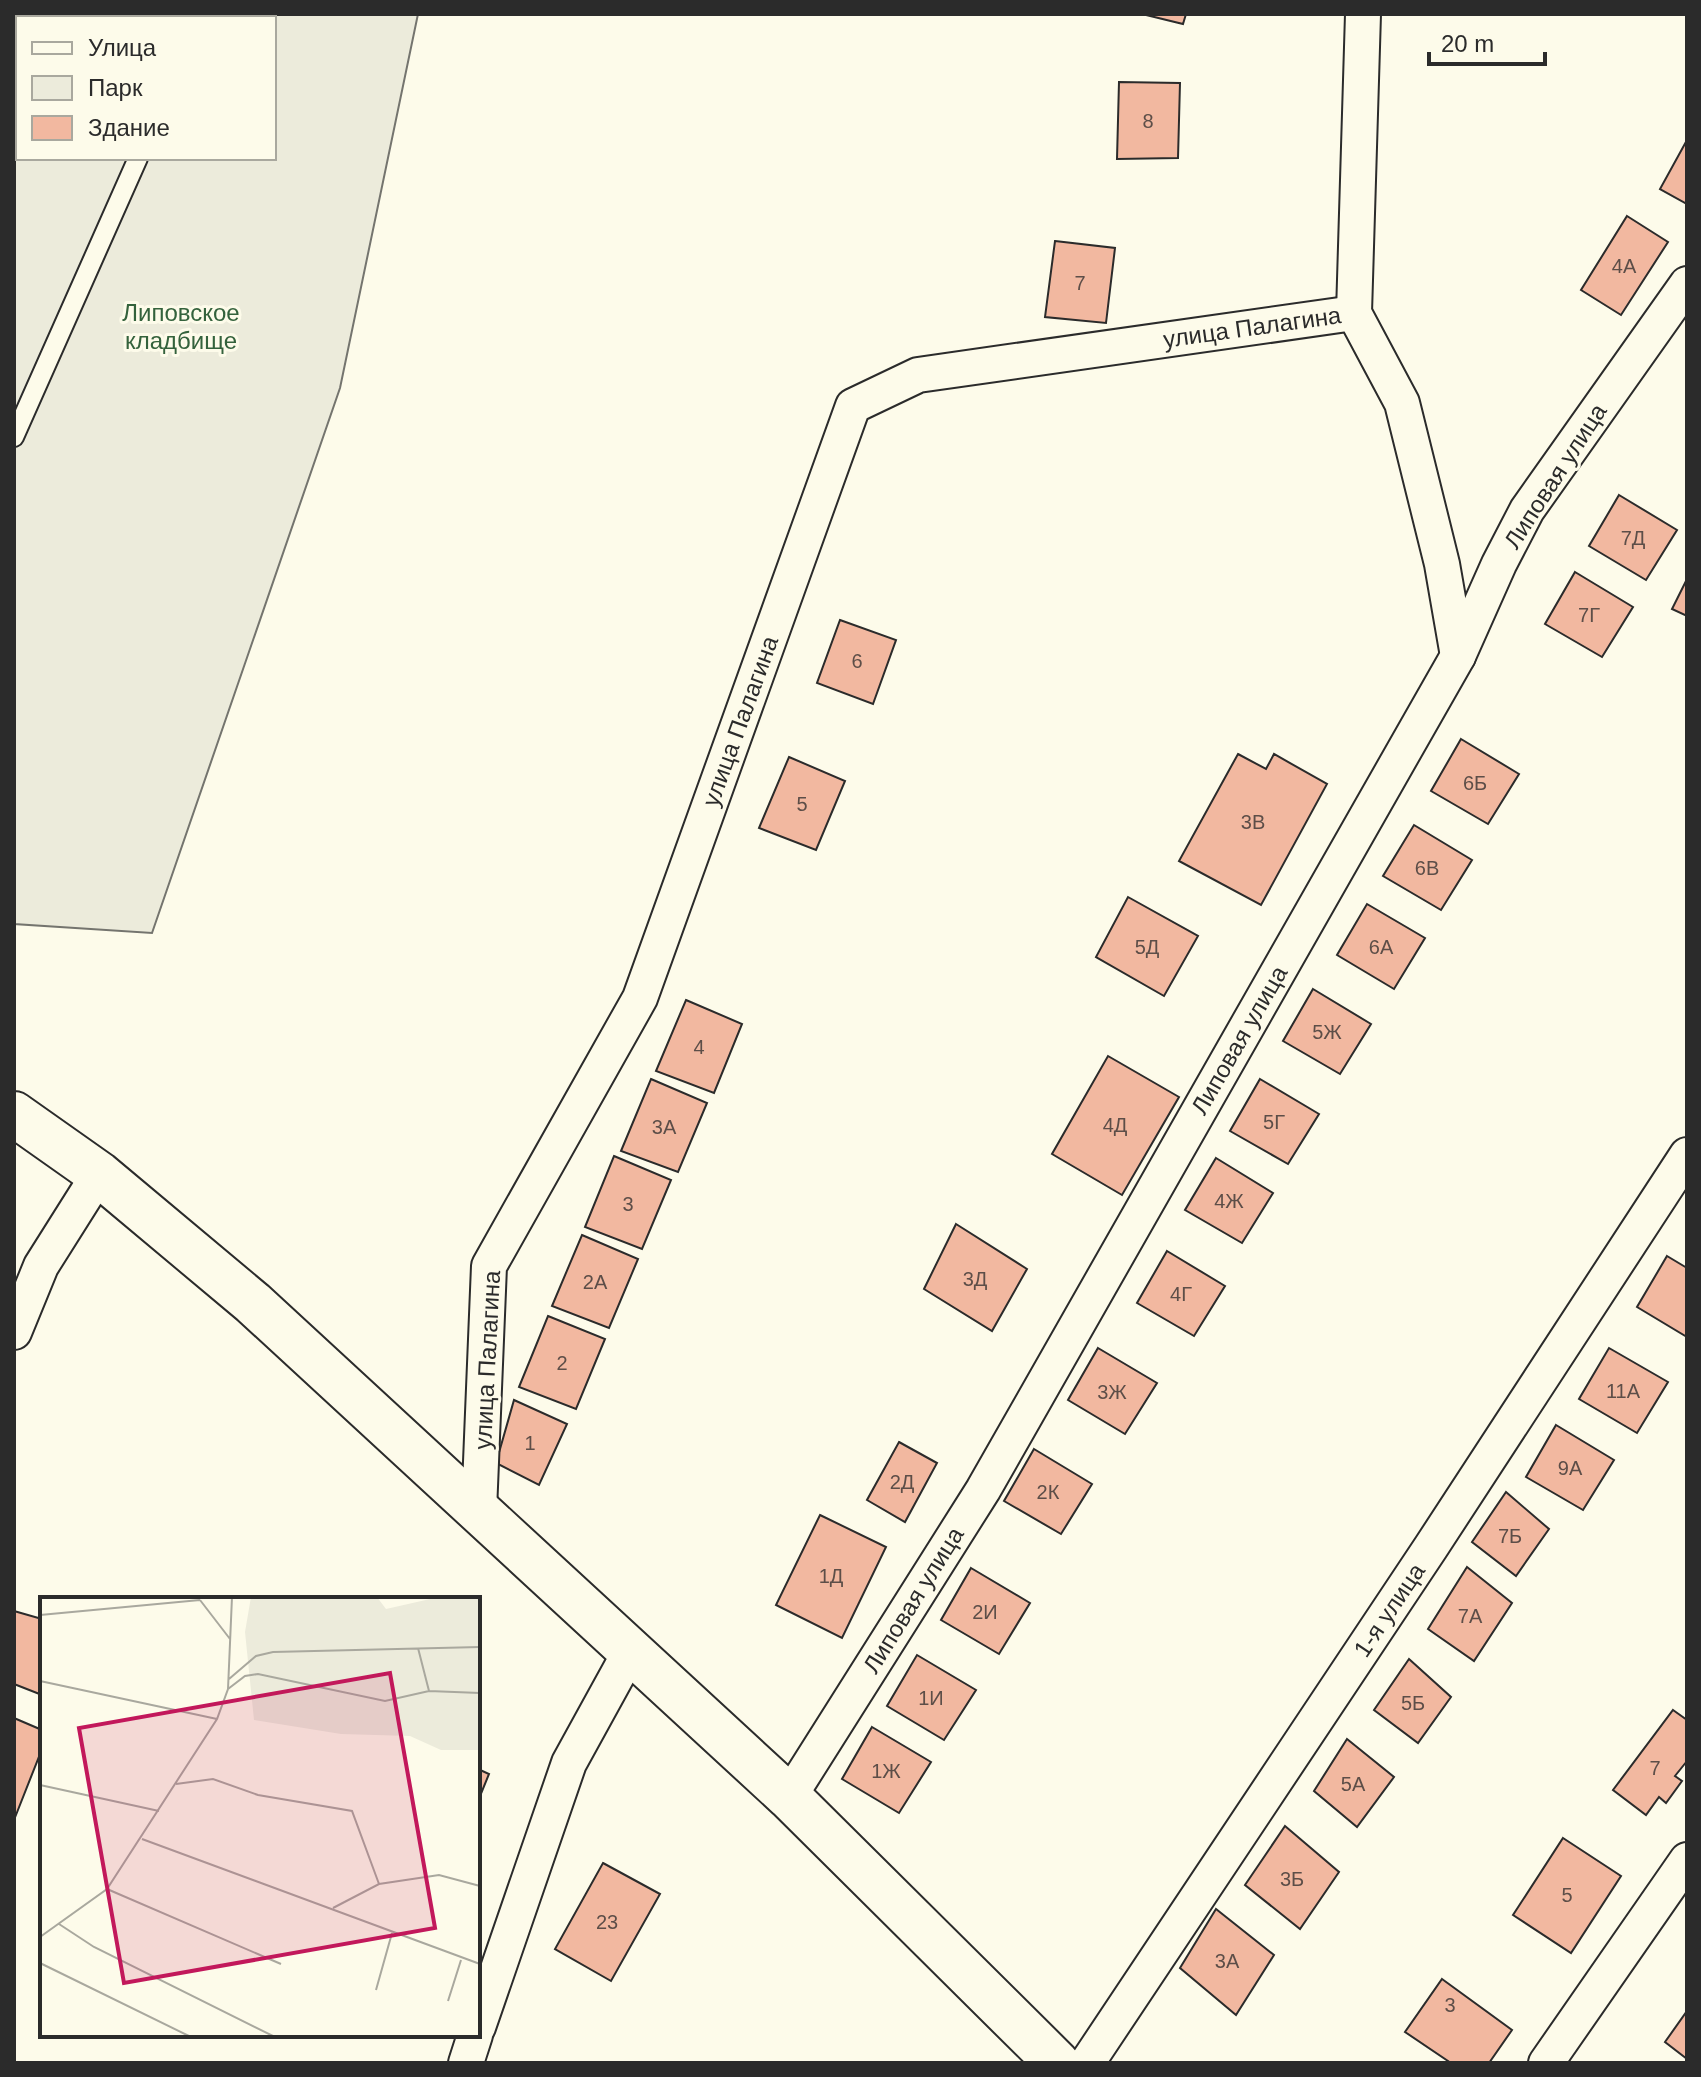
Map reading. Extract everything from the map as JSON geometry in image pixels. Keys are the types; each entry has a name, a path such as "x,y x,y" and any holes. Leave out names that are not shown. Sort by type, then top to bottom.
{"street":[{"name":"улица Палагина","path":"1363,14 1354,313 1402,403 1442,564 1458,656"},
{"name":"Липовая улица","path":"789,1797 983,1490 1458,656 1527,510 1687,284"},
{"name":"улица Палагина","path":"479,1511 489,1266 640,998 853,406 918,375 1354,313"},
{"path":"14,1114 99,1174 253,1303 789,1797 1057,2063"},
{"name":"1-я улица","path":"1087,2063 1431,1547 1687,1155"},
{"path":"14,1332 41,1266 99,1174"},
{"path":"480,2021 569,1763 630,1652"},
{"path":"1546,2063 1687,1860"},
{"path":"466,2063 474,2037"}],"lane":[{"path":"14,437 137,160"}],"green space":[{"name":"Липовское кладбище","path":"14,14 418,14 340,388 152,933 14,924"}],"building":[{"path":"1142,14 1186,14 1183,24"},
{"path":"1119,82 1180,83 1178,158 1117,159"},
{"path":"1687,140 1687,204 1660,189"},
{"path":"1627,216 1668,242 1621,315 1581,290"},
{"path":"1055,241 1115,248 1106,323 1045,317"},
{"path":"1619,495 1677,530 1646,580 1589,546"},
{"path":"1575,572 1633,607 1602,657 1545,624"},
{"path":"1687,579 1687,616 1672,609"},
{"path":"840,620 896,640 873,704 817,683"},
{"path":"1461,739 1519,774 1488,824 1431,791"},
{"path":"1238,754 1266,769 1274,754 1327,784 1261,905 1179,861"},
{"path":"789,757 845,781 816,850 759,828"},
{"path":"1414,825 1472,860 1441,910 1383,876"},
{"path":"1128,897 1198,936 1164,996 1096,957"},
{"path":"1367,904 1425,938 1394,989 1337,955"},
{"path":"1313,989 1371,1024 1340,1074 1283,1041"},
{"path":"686,1000 742,1024 714,1093 656,1071"},
{"path":"1108,1056 1179,1097 1122,1195 1052,1154"},
{"path":"651,1079 707,1103 678,1172 621,1151"},
{"path":"1260,1079 1319,1114 1288,1164 1230,1131"},
{"path":"614,1156 671,1180 642,1249 585,1227"},
{"path":"1216,1158 1273,1193 1242,1243 1185,1210"},
{"path":"956,1224 1027,1269 992,1331 924,1289"},
{"path":"582,1235 638,1259 609,1328 552,1306"},
{"path":"1167,1251 1225,1286 1194,1336 1137,1303"},
{"path":"1667,1256 1687,1268 1687,1337 1637,1307"},
{"path":"548,1316 605,1339 576,1409 519,1387"},
{"path":"1098,1348 1157,1383 1125,1434 1068,1400"},
{"path":"1609,1348 1668,1382 1637,1433 1579,1399"},
{"path":"514,1400 567,1424 539,1485 496,1463"},
{"path":"1556,1425 1614,1460 1583,1510 1526,1477"},
{"path":"899,1442 937,1463 905,1522 867,1500"},
{"path":"1034,1449 1092,1484 1061,1534 1004,1501"},
{"path":"1506,1492 1549,1529 1516,1576 1472,1542"},
{"path":"820,1515 886,1547 842,1638 776,1605"},
{"path":"1467,1567 1512,1603 1474,1661 1428,1629"},
{"path":"971,1568 1030,1603 999,1654 941,1620"},
{"path":"14,1611 40,1618 40,1694 14,1684"},
{"path":"917,1655 976,1690 944,1740 887,1706"},
{"path":"1409,1659 1451,1697 1418,1743 1374,1710"},
{"path":"1673,1710 1687,1720 1687,1761 1675,1776 1682,1781 1666,1803 1659,1797 1646,1815 1613,1790"},
{"path":"14,1718 40,1729 40,1754 14,1820"},
{"path":"872,1727 931,1762 899,1813 842,1779"},
{"path":"1347,1739 1394,1777 1357,1827 1314,1791"},
{"path":"480,1770 489,1774 480,1796"},
{"path":"1285,1826 1339,1872 1300,1929 1245,1885"},
{"path":"1563,1838 1621,1876 1571,1953 1513,1915"},
{"path":"603,1863 660,1894 611,1981 555,1949"},
{"path":"1216,1909 1274,1955 1236,2015 1180,1968"},
{"path":"1442,1979 1512,2030 1489,2063 1451,2063 1405,2032"},
{"path":"1687,2011 1687,2059 1665,2042"}]}
